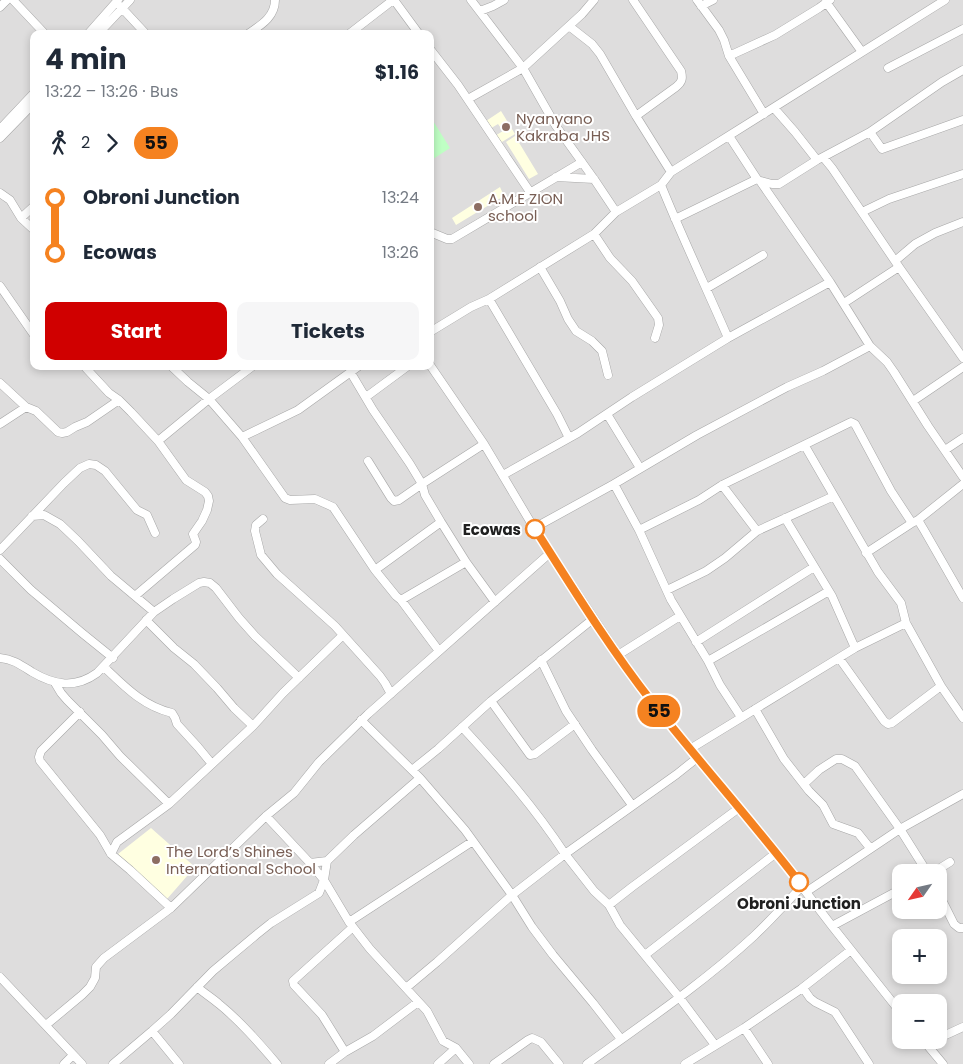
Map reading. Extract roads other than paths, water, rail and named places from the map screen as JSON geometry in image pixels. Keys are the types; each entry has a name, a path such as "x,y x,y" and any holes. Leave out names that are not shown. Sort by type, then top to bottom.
{"street":[{"path":"0,7 6,0"},
{"path":"13,0 41,30"},
{"path":"102,30 130,0"},
{"path":"254,30 266,21 274,8 275,0"},
{"path":"354,30 393,0 416,30"},
{"path":"471,0 523,68 556,126 616,212"},
{"path":"480,11 504,0"},
{"path":"468,100 523,68 582,14 594,0"},
{"path":"633,0 681,71 683,78 681,83 636,116"},
{"path":"713,0 699,3 719,30 729,56 764,114"},
{"path":"434,330 471,307 489,299 594,234 616,212 661,185 671,172 946,0"},
{"path":"92,30 117,1 142,30"},
{"path":"729,56 775,34 828,1 862,52"},
{"path":"569,26 592,44 600,54 671,172"},
{"path":"888,68 963,28"},
{"path":"434,61 468,100 530,192"},
{"path":"675,220 759,180 779,184 870,132 942,82 963,70"},
{"path":"0,129 30,97"},
{"path":"0,138 30,107"},
{"path":"774,108 820,159 862,212 963,358"},
{"path":"870,132 880,148 884,149 963,120"},
{"path":"729,136 830,282 870,346 894,372 963,477"},
{"path":"434,234 452,239 582,162"},
{"path":"862,212 889,199 963,174"},
{"path":"556,177 594,179"},
{"path":"661,185 728,338"},
{"path":"0,193 10,200 21,218 30,226"},
{"path":"21,218 30,210"},
{"path":"844,303 897,264 915,244 935,233 963,222"},
{"path":"594,234 610,258 632,281 658,318 659,325 655,338"},
{"path":"707,288 763,255"},
{"path":"540,268 576,331 592,340 602,351 608,375"},
{"path":"503,475 569,438 728,338 830,282"},
{"path":"0,286 30,329"},
{"path":"489,299 557,414 569,438"},
{"path":"534,528 697,435 787,387 823,371 870,346"},
{"path":"913,401 963,367"},
{"path":"88,370 158,441 186,480 208,496 209,501 204,515 193,534 196,542 195,546 135,596"},
{"path":"175,370 209,399 242,437 288,500 315,499 333,507 375,570 401,600 439,651"},
{"path":"158,441 248,370"},
{"path":"242,437 298,410 354,370"},
{"path":"366,396 402,370"},
{"path":"433,370 484,444 534,528 593,619 651,701 776,853 892,1002"},
{"path":"351,373 410,464 422,484 425,495 466,562 495,602"},
{"path":"0,383 26,407 36,411 58,432 62,433 86,422 119,400"},
{"path":"0,424 26,407"},
{"path":"607,414 640,468"},
{"path":"639,530 699,500 722,485 852,422 855,424 890,491 915,522 963,598"},
{"path":"945,450 963,438"},
{"path":"368,460 394,501 399,500 484,444"},
{"path":"805,446 866,553 901,603 906,623 941,686 963,718"},
{"path":"0,550 64,483 80,468 89,464 96,465 105,471 137,510 147,515 155,533"},
{"path":"614,484 639,530 670,600 741,716"},
{"path":"866,553 915,522 963,484"},
{"path":"722,485 757,531"},
{"path":"667,590 706,571 757,531 834,496"},
{"path":"42,506 44,515"},
{"path":"32,516 44,515 60,524 111,576 154,612"},
{"path":"785,518 829,591 855,648"},
{"path":"263,519 256,525 254,531 261,555 276,574 343,635 380,676 390,694"},
{"path":"375,570 441,522"},
{"path":"46,1025 90,987 95,978 96,967 104,958 170,908 266,816 300,787 319,762 361,720 550,553"},
{"path":"0,559 31,590 113,658"},
{"path":"401,600 466,562"},
{"path":"696,642 814,567"},
{"path":"0,658 14,661 55,682 79,684 89,680 104,667 154,612 198,583 204,582 210,583 216,588 254,636 298,678"},
{"path":"708,661 829,591"},
{"path":"618,655 680,616"},
{"path":"412,770 491,701 593,619"},
{"path":"146,620 174,648 194,664 252,726"},
{"path":"690,748 855,648 906,623"},
{"path":"111,854 117,842 169,804 252,726 283,692 343,635"},
{"path":"839,658 888,724 892,723 941,686"},
{"path":"541,660 561,702 632,806"},
{"path":"104,667 143,701 156,709 172,713 177,724 212,764"},
{"path":"55,682 61,693 120,756 169,804"},
{"path":"491,701 530,755 535,754 575,724"},
{"path":"755,708 784,759 809,791 823,805 835,825 858,833 870,848"},
{"path":"80,712 38,757 100,836 111,854 170,908"},
{"path":"361,720 420,778 472,841 553,955 593,1002 621,1039"},
{"path":"462,727 543,822 574,866 594,891 609,905 620,925 715,1044"},
{"path":"406,988 512,895 697,758"},
{"path":"804,784 836,759 842,759 855,766 900,829 922,864"},
{"path":"310,863 326,861 420,778"},
{"path":"587,1064 717,968 804,889 900,829 963,794"},
{"path":"609,905 739,808"},
{"path":"266,816 324,880 351,924 370,949 432,1019 443,1041 456,1048 469,1064"},
{"path":"345,1052 326,1020 293,981 351,924 472,841"},
{"path":"645,955 776,853"},
{"path":"113,1064 152,1031 213,971 256,934 319,892 324,880 326,861"},
{"path":"556,861 574,866"},
{"path":"319,892 335,899"},
{"path":"832,926 892,894"},
{"path":"948,912 954,924 959,928 963,928"},
{"path":"685,1064 744,1028 803,988 851,950"},
{"path":"0,977 82,1064"},
{"path":"197,987 230,1014 277,1064"},
{"path":"803,988 815,1002 835,1012 869,1064"},
{"path":"329,1064 345,1052 373,1036 418,1002"},
{"path":"947,1034 963,1027"},
{"path":"744,1028 768,1064"},
{"path":"152,1031 179,1064"},
{"path":"494,1064 532,1038 541,1042 559,1064"},
{"path":"438,1064 456,1048"},
{"path":"930,1049 943,1064"},
{"path":"64,1064 73,1055"}],"place":[{"name":"Nyanyano Kakraba JHS","path":"506,127"},
{"name":"A.M.E ZION school","path":"478,207"},
{"name":"Ecowas","path":"535,529"},
{"name":"The Lord’s Shines International School","path":"156,860"},
{"name":"Obroni Junction","path":"799,882"}]}
